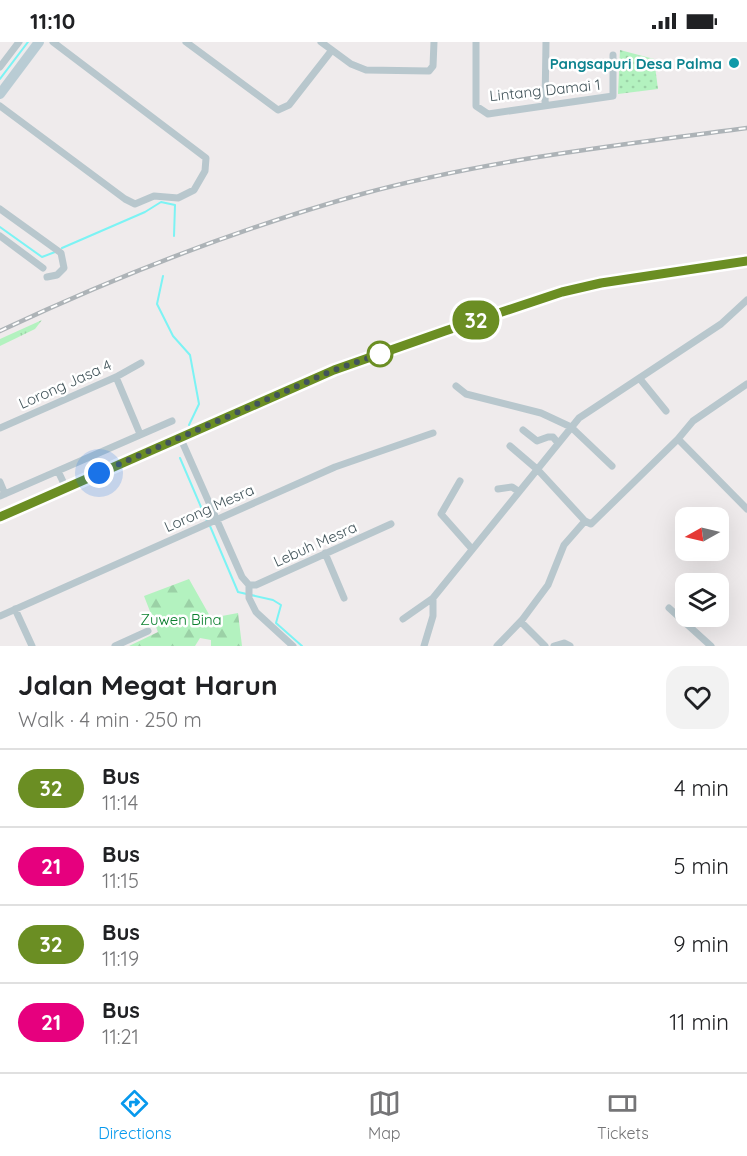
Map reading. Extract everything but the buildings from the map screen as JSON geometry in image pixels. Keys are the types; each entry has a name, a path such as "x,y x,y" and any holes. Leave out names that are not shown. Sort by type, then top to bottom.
{"main road":[{"path":"0,94 39,42"}],"street":[{"path":"0,67 19,42"},
{"path":"0,106 125,199 135,204 153,196 178,198 194,190 204,171 206,158 53,42"},
{"path":"186,42 278,110 289,105 332,50"},
{"path":"321,42 351,64 366,70 429,71 433,66 434,42"},
{"name":"Lintang Damai 1","path":"476,42 476,106 488,114 613,96 613,55"},
{"path":"545,105 546,42"},
{"path":"0,209 61,253 64,268 57,275 47,277"},
{"path":"0,236 43,268"},
{"path":"0,517 334,370 562,292 601,283 747,261"},
{"path":"403,618 433,598 579,418 721,324 747,300"},
{"name":"Lorong Jasa 4","path":"0,428 116,377 141,363"},
{"path":"116,377 141,434"},
{"path":"640,379 666,411"},
{"path":"510,446 538,470 585,521 591,524 678,439 693,421 747,384"},
{"path":"456,386 466,394 541,413 571,427 612,466"},
{"path":"0,482 3,495 172,421"},
{"path":"523,430 537,441 553,437 558,443"},
{"name":"Lorong Mesra","path":"0,616 335,467 433,433"},
{"path":"180,437 214,520 249,591 256,612 293,646"},
{"path":"678,439 747,509"},
{"path":"58,471 66,488"},
{"path":"460,481 441,514 472,549"},
{"path":"498,489 512,488 518,491"},
{"path":"497,646 520,622 548,585 564,544 585,521"},
{"name":"Lebuh Mesra","path":"249,591 256,585 391,524"},
{"path":"326,554 344,598"},
{"path":"424,646 433,616 433,598"},
{"path":"15,609 33,646"},
{"path":"669,609 711,646"},
{"path":"520,622 545,646"},
{"path":"115,646 148,631"},
{"path":"554,646 564,643 570,646"}],"green space":[{"path":"620,50 654,59 658,89 618,94"},
{"path":"42,320 35,329 0,346 0,339"},
{"name":"Zuwen Bina","path":"189,579 211,618 238,613 242,646 211,646 211,640 200,638 195,646 129,646 158,632 144,596"}],"waterway":[{"path":"0,79 28,42"},
{"path":"62,248 145,212 161,202 175,205 174,236"},
{"path":"0,227 42,257 55,252"},
{"path":"163,276 157,304 173,336 190,355 199,404 189,425"},
{"path":"180,458 207,521"},
{"path":"210,526 238,592 273,600 281,605 276,623 302,646"}],"railway":[{"path":"0,331 88,291 178,255 269,222 362,194 505,163 601,147 747,128"}],"bus line":[{"name":"32","path":"0,517 334,370 445,331 562,292 678,270 747,261"}],"place":[{"name":"Pangsapuri Desa Palma","path":"734,63"}],"route":[{"path":"99,473 334,370 380,354"}]}
